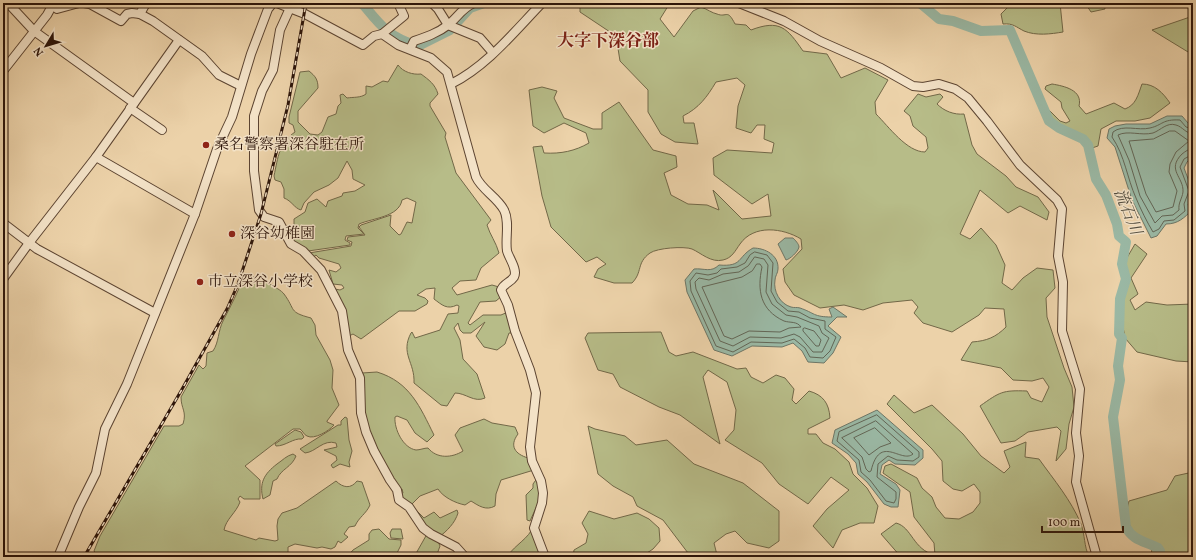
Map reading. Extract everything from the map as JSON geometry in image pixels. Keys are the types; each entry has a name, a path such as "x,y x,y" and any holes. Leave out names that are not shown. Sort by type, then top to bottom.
{"street":[{"path":"8,3 34,31 162,130"},
{"path":"3,71 34,31 51,4 58,8 79,3"},
{"path":"84,3 90,4 121,21 127,14 140,14 153,21 202,56 219,74 241,86"},
{"path":"140,14 146,3"},
{"path":"58,557 96,473 105,429 127,384 195,214 217,149 232,117 241,86 268,9 273,3"},
{"path":"277,3 305,14 363,45 374,36 382,34 404,16 398,3"},
{"path":"432,3 451,27 480,38 494,53"},
{"path":"410,49 414,41 451,27 465,6 474,3"},
{"path":"451,84 462,78 494,53 542,3"},
{"path":"739,3 784,21 820,41 881,68 913,86 923,87 939,84 950,86 959,91 968,98 987,121 1016,161 1054,195 1060,204 1061,216 1058,256 1063,282 1062,331 1080,389 1076,433 1079,456 1076,482 1097,557"},
{"path":"290,8 280,30 273,70 262,91 254,116 254,171 259,210 264,217 279,222 291,244 303,251 319,266 342,311 348,350 360,378 361,413 366,432 390,480 397,490 399,500 409,507 418,523 426,531 456,547 464,557"},
{"path":"382,34 398,45 431,58 440,64 447,72 476,177 479,184 494,198 504,211 507,249 515,272 514,277 504,285 501,290 508,305 515,331 530,370 536,394 530,447 532,461 541,481 543,493 542,503 534,528 545,557"},
{"path":"3,279 96,156 179,40"},
{"path":"96,156 195,214"},
{"path":"3,223 37,249 155,313"}],"green space":[{"path":"580,3 670,3 660,19 674,37 693,11 701,7 720,15 727,14 735,24 746,25 751,30 769,25 782,28 792,36 803,51 827,54 841,78 865,68 888,80 875,102 876,114 899,138 918,151 925,152 928,148 926,137 913,126 910,116 904,111 918,94 926,97 940,94 943,97 937,104 946,111 964,114 972,145 977,154 1006,176 1016,187 1038,197 1049,212 1047,220 1020,206 1008,213 980,190 960,234 970,239 981,228 996,245 1005,265 1002,283 1012,290 1023,278 1037,268 1053,270 1055,288 1046,298 1047,317 1072,387 1074,407 1069,424 1066,449 1056,461 1061,431 1057,427 1028,432 1015,441 1001,443 980,406 997,395 1012,391 1027,391 1031,398 1042,402 1049,387 1043,378 1032,381 1013,380 1001,368 961,360 972,342 991,338 1006,327 1004,309 985,308 979,315 952,332 923,323 914,313 918,307 912,300 883,303 863,310 844,305 820,308 794,295 785,282 783,269 802,249 801,239 786,232 777,230 753,233 740,244 731,256 723,260 719,261 710,259 688,248 664,249 653,251 643,260 632,283 614,283 594,277 598,269 606,264 597,257 586,262 551,227 542,196 533,147 542,146 544,153 556,153 573,150 589,143 586,133 564,123 544,133 533,126 529,90 542,87 557,91 554,98 564,118 593,129 602,129 602,113 619,102 653,150 676,156 677,167 664,173 671,195 688,204 707,205 719,210 713,190 742,219 771,216 768,194 752,204 714,175 713,158 727,150 772,153 774,143 764,139 765,125 757,125 751,133 736,128 738,106 745,85 737,78 716,82 702,102 683,116 684,123 694,123 698,144 675,142 661,134 648,112 648,90 620,61 616,36 580,12"},
{"path":"1012,3 1060,3 1063,32 1033,34 1012,25 1003,24 1001,14"},
{"path":"1085,3 1104,3 1105,9 1091,12"},
{"path":"1193,16 1193,55 1152,30"},
{"path":"398,65 403,70 408,72 421,74 429,80 435,88 438,94 430,103 430,106 446,133 445,137 456,173 491,220 487,225 499,253 481,268 476,280 460,281 452,288 457,295 492,285 499,287 503,295 496,301 480,302 468,323 470,325 483,315 501,315 508,312 513,333 509,333 505,344 497,350 484,347 476,336 485,322 471,333 463,333 460,330 458,323 454,328 460,340 463,359 477,374 485,398 474,399 463,394 455,393 447,406 441,405 414,383 414,376 407,353 407,347 408,340 412,332 415,338 440,330 448,314 458,313 459,306 447,307 442,305 434,299 435,288 426,289 417,295 425,298 428,301 427,304 415,311 399,311 361,339 353,334 349,336 335,289 340,290 344,288 342,285 333,284 329,270 336,272 341,268 339,264 319,258 316,255 312,258 309,253 351,246 352,242 347,240 348,237 365,235 359,227 361,225 391,215 390,226 399,235 407,222 412,223 416,202 407,198 402,200 400,206 391,213 359,224 358,228 364,234 346,236 345,240 350,243 350,245 308,251 292,244 294,235 294,219 305,212 308,203 317,199 326,207 328,201 342,196 343,193 355,191 365,185 353,179 352,170 347,161 338,178 329,185 314,192 304,203 301,210 284,198 284,189 281,182 275,180 274,176 282,146 295,132 293,125 289,123 289,117 300,72 309,71 317,80 318,88 298,111 298,122 310,134 318,135 322,132 328,117 336,114 338,106 341,103 340,95 343,94 347,98 359,97 366,94 366,86 372,87 383,81 388,82"},
{"path":"1052,84 1072,90 1078,96 1079,106 1086,114 1114,103 1125,109 1129,107 1136,99 1142,84 1155,87 1170,103 1150,118 1135,121 1116,121 1101,129 1098,146 1092,148 1049,121 1047,108 1060,121 1066,123 1070,121 1062,108 1061,102 1045,89 1046,86"},
{"path":"1135,244 1147,254 1131,278 1138,294 1130,300 1135,310 1146,302 1167,305 1193,304 1193,362 1176,361 1137,352 1125,338 1118,299 1124,283 1121,268"},
{"path":"245,275 260,279 282,291 293,310 299,314 311,318 315,325 316,335 330,360 333,370 332,388 339,405 327,421 334,425 329,430 317,436 310,437 300,429 293,429 245,466 260,480 260,499 244,499 240,496 238,499 240,502 224,530 256,540 259,538 275,541 278,540 278,519 282,513 297,508 336,481 347,487 355,484 357,481 362,482 370,505 367,511 358,520 355,526 349,527 344,534 348,537 341,543 338,541 335,547 331,549 322,547 317,548 295,544 288,547 288,557 98,557 94,551 100,536 164,426 179,426 183,424 184,413 181,397 199,365 203,369 206,366 207,353 213,351 215,348 221,325"},
{"path":"661,332 669,352 676,356 693,352 737,369 746,368 751,377 763,383 776,375 785,378 794,389 792,400 796,404 809,391 822,397 827,404 830,418 808,429 808,434 816,434 823,443 835,449 849,462 853,474 867,488 878,506 874,523 860,523 842,530 833,548 813,526 827,509 849,490 831,477 808,504 779,484 762,463 725,440 734,430 736,410 727,382 708,370 703,377 720,444 680,415 659,407 620,387 613,374 598,370 585,338 588,333"},
{"path":"377,372 388,376 406,389 419,405 434,435 427,442 415,433 407,420 397,416 395,417 396,427 400,437 407,446 416,450 428,448 440,456 454,455 463,451 455,435 460,428 484,419 492,423 515,427 518,434 514,442 515,449 517,452 528,458 534,470 501,480 496,494 495,506 489,508 477,505 471,501 465,505 457,503 446,497 438,489 420,496 411,505 424,518 434,512 440,518 457,510 458,513 453,523 442,535 439,537 432,534 399,494 403,493 402,489 399,490 390,479 362,413 362,373"},
{"path":"894,395 914,413 932,405 963,434 981,456 1004,473 1010,467 1004,451 1026,442 1025,457 1039,459 1062,490 1077,515 1081,524 1089,557 901,557 881,534 896,523 906,529 917,544 935,555 934,543 914,517 910,492 883,473 885,466 891,464 917,478 922,488 932,497 936,507 945,518 959,519 973,512 980,503 980,492 974,484 962,491 953,489 943,481 942,461 887,404"},
{"path":"345,417 347,418 349,440 352,451 349,462 350,467 340,464 333,468 331,465 337,460 336,456 324,450 337,447 336,443 331,442 323,444 305,453 300,449 338,425 341,425 341,421"},
{"path":"588,426 625,436 636,445 667,440 694,464 743,483 779,511 779,541 769,548 747,543 735,531 726,534 714,543 717,555 726,557 686,557 688,553 663,520 637,506 633,497 613,486 598,474"},
{"path":"295,430 301,432 304,437 302,439 276,446 275,444"},
{"path":"293,454 296,456 294,460 277,479 273,481 270,495 263,499 262,484 266,475 286,457"},
{"path":"1193,472 1193,557 1178,557 1176,555 1152,557 1151,542 1133,536 1126,513 1129,501 1167,490 1175,476"},
{"path":"538,477 540,499 530,521 527,520 526,495 533,488 533,484"},
{"path":"589,511 614,519 637,513 649,519 659,528 660,541 653,549 641,557 573,557 574,550 586,543 588,534 582,523"},
{"path":"379,529 389,539 401,540 401,545 395,557 347,557 353,550 369,540 369,534 372,530"},
{"path":"392,529 401,529 403,539 391,538 390,533"},
{"path":"531,531 541,557 508,557 511,551"},
{"path":"427,534 437,539 440,546 436,557 414,557"}],"water":[{"path":"1167,116 1182,116 1188,123 1193,125 1193,156 1184,168 1193,192 1188,205 1192,210 1177,222 1166,224 1157,236 1151,238 1132,200 1115,147 1107,138 1109,129 1115,126 1126,124 1150,124"},
{"path":"785,238 793,238 798,243 799,247 794,255 786,260 778,244"},
{"path":"753,248 762,249 774,256 778,264 778,272 775,279 776,293 784,303 791,307 800,308 826,317 832,317 829,309 833,307 847,317 837,317 828,326 841,337 833,353 824,363 808,362 802,351 793,343 782,347 752,346 732,356 714,350 687,292 685,280 694,269 710,270 719,265 736,263"},
{"path":"877,410 923,450 923,458 915,465 895,464 889,460 882,465 880,474 896,484 900,490 898,507 891,507 884,504 867,482 858,474 856,463 848,454 832,443 835,430"}],"waterway":[{"name":"流石川","path":"362,3 380,24 392,35 418,46 450,30 470,8 484,3"},
{"name":"流石川","path":"920,3 939,19 953,21 981,31 1010,30 1049,121 1059,128 1083,139 1088,145 1096,179 1106,195 1117,224 1119,236 1126,242 1122,264 1126,279 1120,299 1119,334 1122,338 1118,366 1120,380 1113,417 1126,527 1136,538 1158,548 1160,551 1158,555 1153,557"}],"railway":[{"path":"84,557 181,391 227,309 238,284 261,214 288,105 306,3"}],"place":[{"name":"桑名警察署深谷駐在所","path":"206,145"},
{"name":"深谷幼稚園","path":"232,234"},
{"name":"市立深谷小学校","path":"200,282"}],"district":[{"name":"大字下深谷部","path":"608,41"}]}
